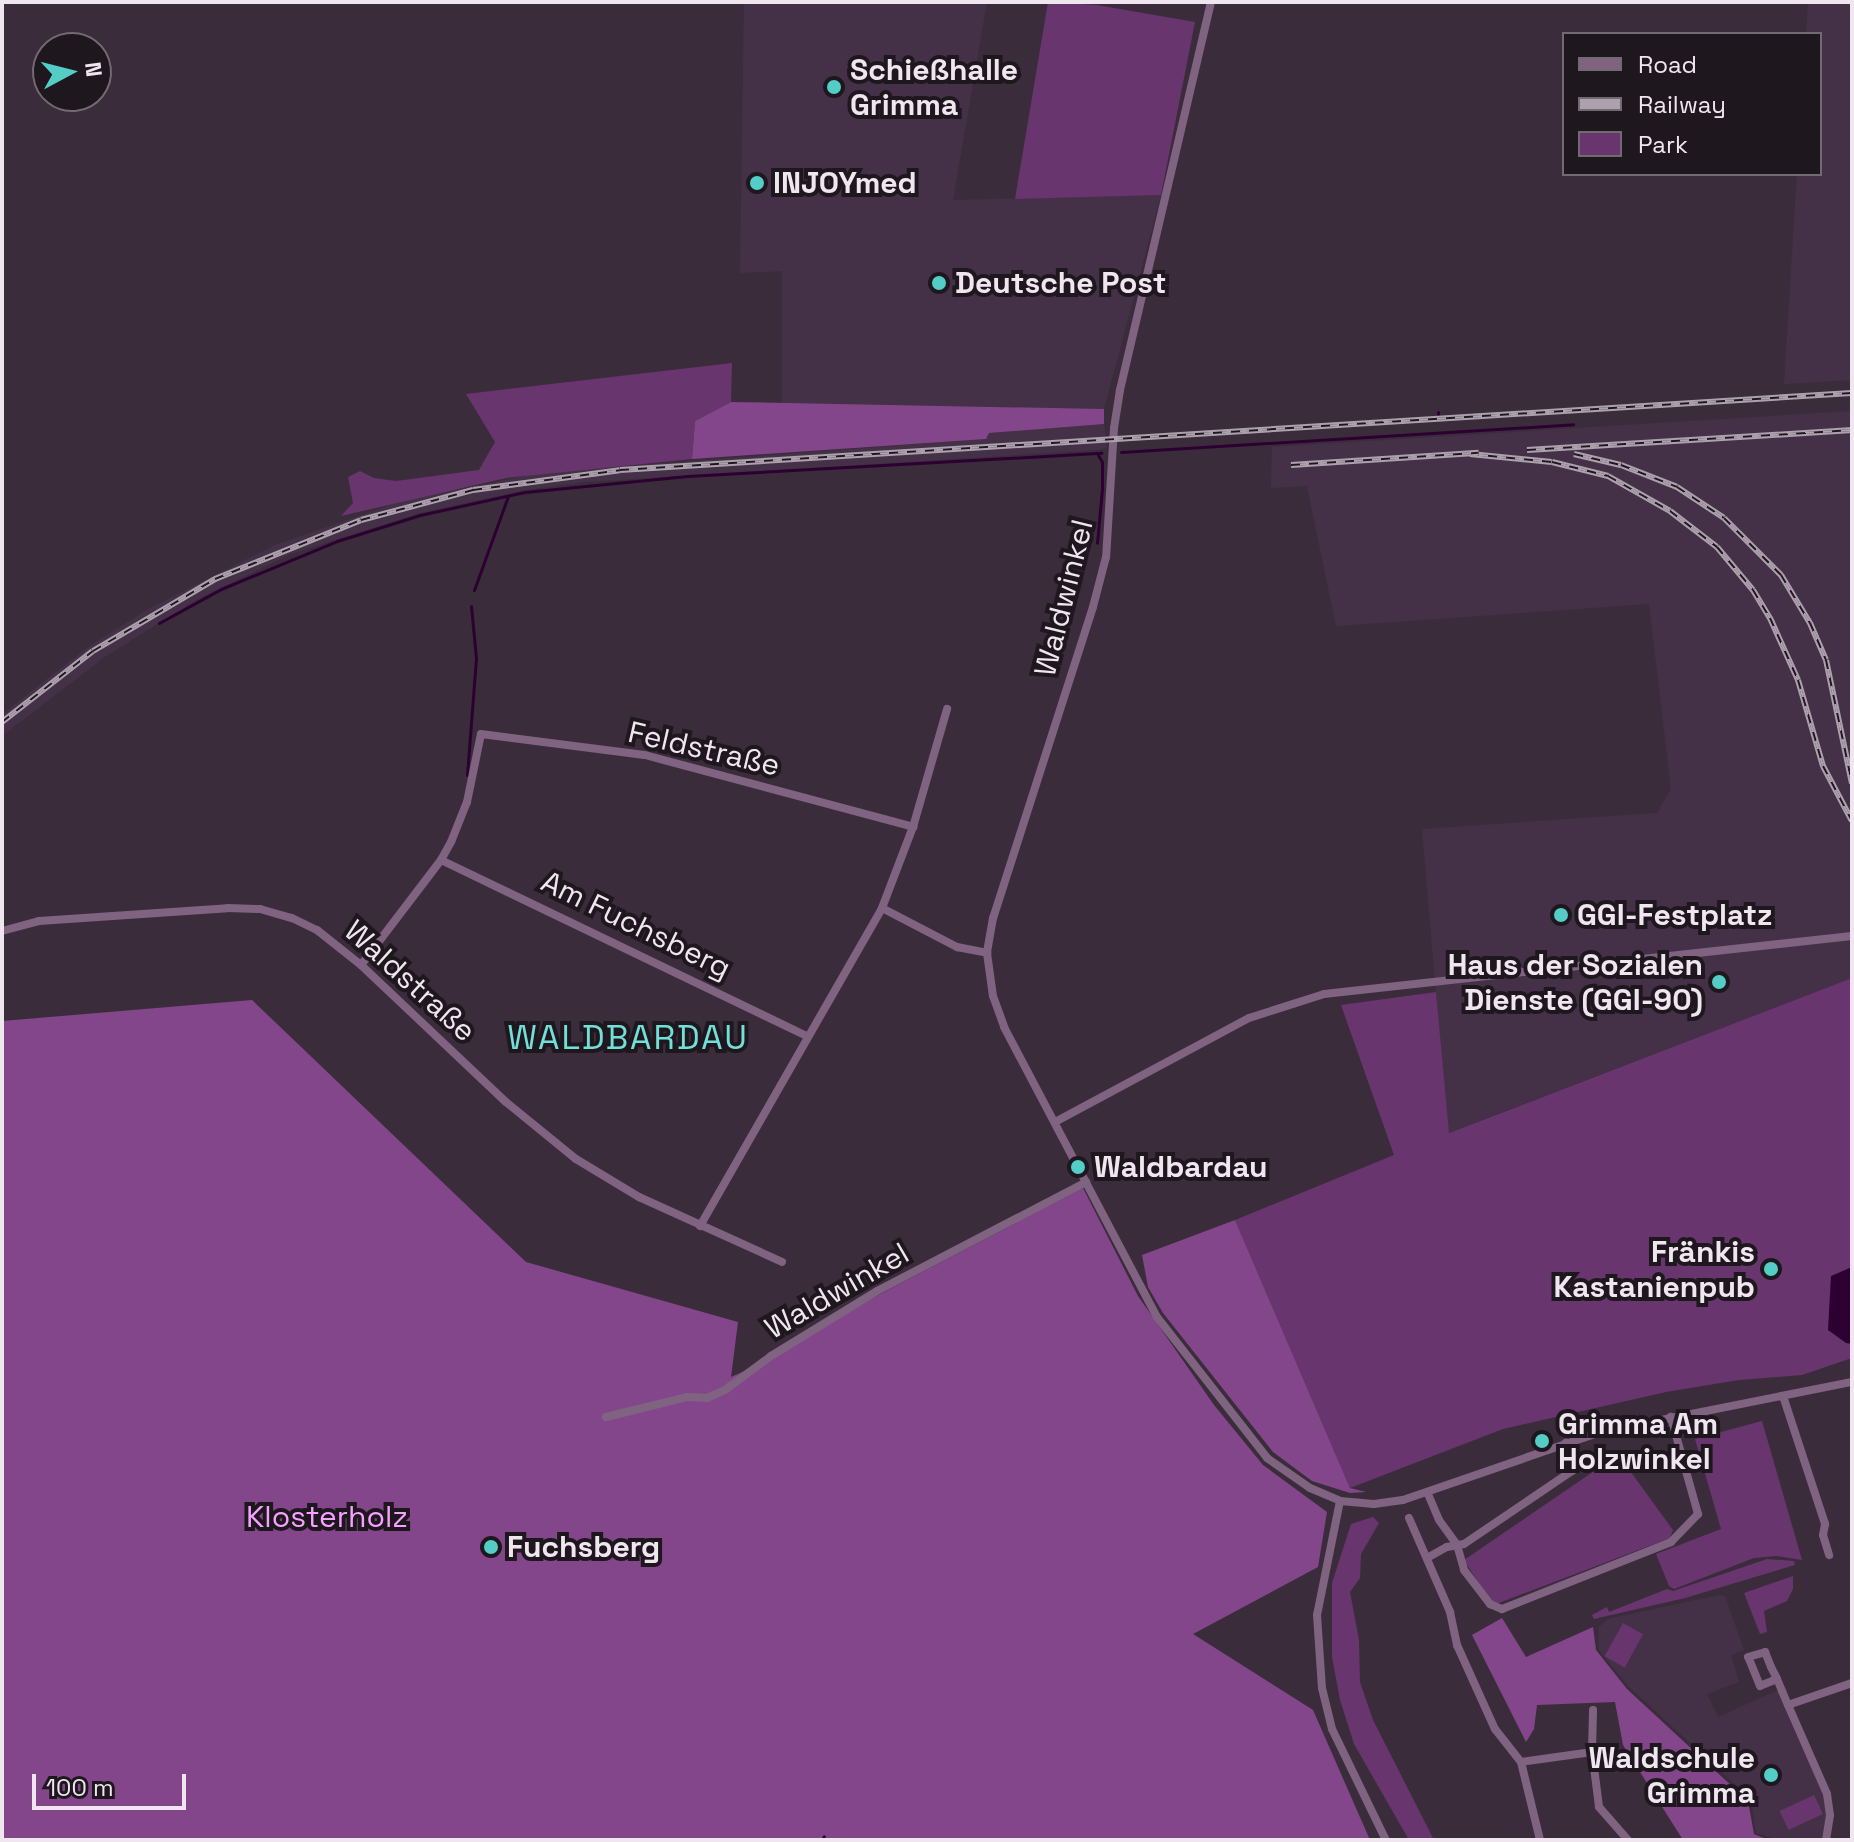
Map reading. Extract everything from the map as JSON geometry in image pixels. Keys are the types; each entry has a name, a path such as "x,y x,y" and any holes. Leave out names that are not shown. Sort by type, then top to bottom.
{"street":[{"name":"Waldwinkel","path":"1211,2 1120,390 1114,428 1106,557 1093,607 993,918 987,953 993,996 1004,1027 1157,1317 1267,1458 1286,1474 1340,1501"},
{"path":"700,1226 882,908 913,827 947,709"},
{"name":"Feldstraße","path":"441,860 467,802 481,734 645,755 913,827"},
{"path":"361,965 441,860"},
{"name":"Am Fuchsberg","path":"441,860 808,1037"},
{"path":"882,908 957,947 987,953"},
{"name":"Waldstraße","path":"2,931 39,921 260,909 303,922 361,965 555,1144 620,1187 782,1262"},
{"path":"1055,1122 1249,1018 1301,999 1852,936"},
{"name":"Waldwinkel","path":"606,1417 687,1397 707,1398 725,1390 771,1356 877,1291 1086,1182"},
{"path":"1386,1840 1332,1729 1322,1688 1317,1615 1340,1501 1374,1504 1428,1494 1566,1443 1671,1417 1852,1382"},
{"path":"1783,1396 1817,1497 1829,1555"},
{"path":"1428,1494 1439,1520 1457,1545 1464,1570 1490,1604 1502,1609 1671,1542 1698,1514 1671,1417"},
{"path":"1427,1558 1457,1545 1572,1471 1566,1443"},
{"path":"1409,1518 1450,1612 1457,1645 1495,1729 1521,1762 1540,1840"},
{"path":"1777,1679 1829,1799 1826,1840"},
{"path":"1788,1705 1852,1683"},
{"path":"1593,1710 1592,1752 1599,1807 1628,1840"},
{"path":"1521,1762 1592,1752"}],"shaded area":[{"path":"744,2 987,2 953,200 1161,195 1104,409 782,403 782,271 740,273"},
{"path":"1808,2 1852,2 1852,380 1784,384 1797,176 1822,176 1822,32 1806,32"},
{"path":"1852,411 1852,978 1448,1133 1422,829 1657,813 1671,789 1649,604 1336,626 1307,486 1271,488 1272,447"},
{"path":"1104,424 1107,448 1097,450 586,482 525,490 420,513 291,554 198,599 106,656 2,736 2,715 91,645 150,608 275,545 405,500 546,472 986,439 988,433"},
{"path":"1852,1267 1852,1344 1828,1330 1831,1276"},
{"path":"1725,1596 1744,1650 1731,1655 1739,1682 1707,1694 1718,1717 1778,1690 1824,1792 1828,1807 1822,1840 1779,1840 1756,1833 1751,1799 1628,1686 1599,1650 1599,1627 1608,1619"}],"green space":[{"path":"1048,2 1097,5 1195,22 1161,195 1015,199"},
{"path":"732,363 731,402 695,421 692,459 506,478 341,516 353,503 348,477 360,471 374,478 396,481 479,470 495,442 466,394"},
{"path":"731,402 1104,409 1104,424 989,433 986,439 692,459 695,421"},
{"path":"1852,978 1852,1358 1802,1375 1739,1380 1666,1392 1503,1429 1350,1488 1235,1220 1394,1155 1341,1005 1436,992 1449,1133"},
{"name":"Klosterholz","path":"252,1000 526,1262 738,1322 731,1377 769,1360 821,1325 1083,1188 1138,1296 1214,1405 1263,1465 1327,1512 1318,1567 1193,1634 1313,1710 1370,1840 2,1840 2,1021"},
{"path":"1235,1220 1350,1488 1366,1492 1350,1493 1312,1481 1273,1452 1163,1313 1148,1287 1142,1255"},
{"path":"1762,1421 1802,1560 1776,1556 1754,1558 1674,1589 1669,1586 1656,1554 1721,1529 1695,1439"},
{"path":"1614,1462 1625,1464 1673,1530 1670,1538 1496,1604 1490,1601 1464,1560 1603,1465"},
{"path":"1373,1517 1379,1523 1361,1554 1360,1578 1350,1592 1359,1640 1360,1682 1373,1720 1434,1840 1409,1840 1354,1744 1340,1700 1332,1657 1332,1583 1351,1524"},
{"path":"1767,1559 1794,1561 1795,1565 1685,1598 1594,1619 1592,1615 1607,1607 1609,1612 1667,1589 1673,1591"},
{"path":"1793,1576 1793,1589 1787,1601 1764,1611 1767,1632 1760,1634 1744,1593"},
{"path":"1502,1618 1526,1657 1593,1627 1596,1650 1627,1689 1748,1801 1754,1834 1768,1840 1683,1840 1623,1745 1615,1702 1537,1705 1534,1729 1526,1742 1472,1635"},
{"path":"1623,1623 1643,1634 1625,1667 1605,1656"},
{"path":"1814,1795 1823,1814 1788,1830 1780,1811"}],"waterway":[{"path":"1121,452 1573,424"},
{"path":"1097,453 1102,462 1097,543"},
{"path":"159,623 221,589 337,541 420,515 525,492 687,476 1101,453"},
{"path":"474,590 508,496"},
{"path":"467,775 476,658 471,606"},
{"path":"822,1840 824,1836"}],"railway":[{"path":"2,722 93,651 215,579 361,520 473,490 620,470 1852,393"},
{"path":"1527,450 1852,430"},
{"path":"1291,465 1479,453"},
{"path":"1470,454 1552,462 1608,476 1670,511 1717,547 1753,590 1770,618 1798,680 1823,766 1852,821"},
{"path":"1574,454 1621,465 1677,487 1724,518 1781,575 1810,623 1826,660 1852,783"}],"place":[{"name":"Schießhalle Grimma","path":"834,87"},
{"name":"INJOYmed","path":"757,183"},
{"name":"Deutsche Post","path":"939,283"},
{"name":"GGI-Festplatz","path":"1561,915"},
{"name":"Haus der Sozialen Dienste (GGI-90)","path":"1719,982"},
{"name":"Waldbardau","path":"1078,1167"},
{"name":"Fränkis Kastanienpub","path":"1771,1269"},
{"name":"Grimma Am Holzwinkel","path":"1542,1441"},
{"name":"Fuchsberg","path":"491,1547"},
{"name":"Waldschule Grimma","path":"1771,1775"}],"district":[{"name":"WALDBARDAU","path":"628,1038"}]}
